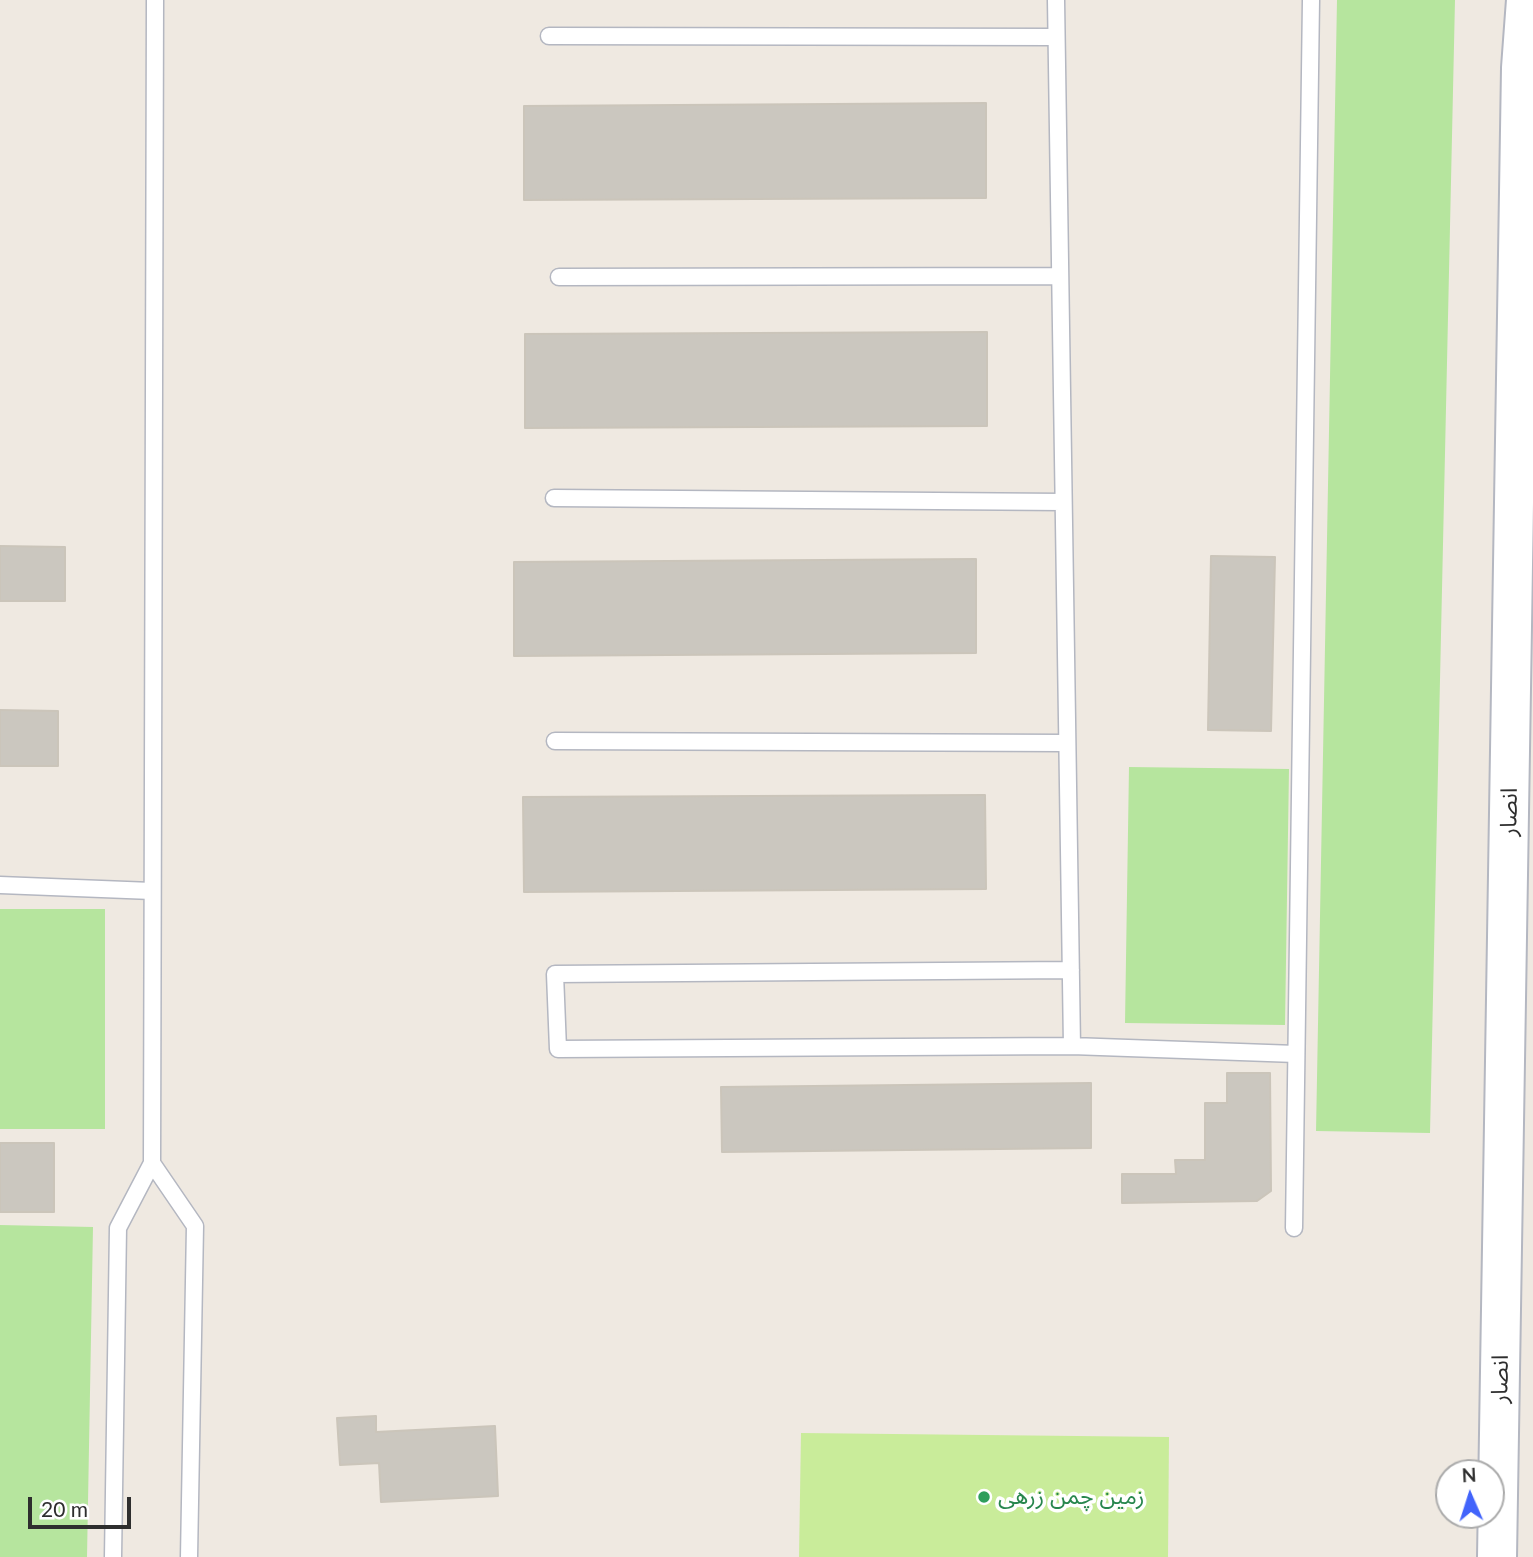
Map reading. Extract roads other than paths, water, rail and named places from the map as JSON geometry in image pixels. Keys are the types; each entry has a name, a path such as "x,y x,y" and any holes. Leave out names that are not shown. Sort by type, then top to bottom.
{"street":[{"name":"انصار","path":"1497,1557 1527,55 1525,0"}],"lane":[{"path":"113,1557 118,1228 152,1163 155,0"},
{"path":"1056,0 1072,1046"},
{"path":"1294,1228 1311,0"},
{"path":"549,36 1056,37"},
{"path":"559,276 1060,276"},
{"path":"554,498 1063,502"},
{"path":"555,741 1066,743"},
{"path":"0,885 152,891"},
{"path":"1071,970 555,974 558,1049 1072,1046 1296,1054"},
{"path":"152,1163 195,1226 189,1557"}],"place":[{"name":"زمین چمن زرهی","path":"984,1497"}]}
